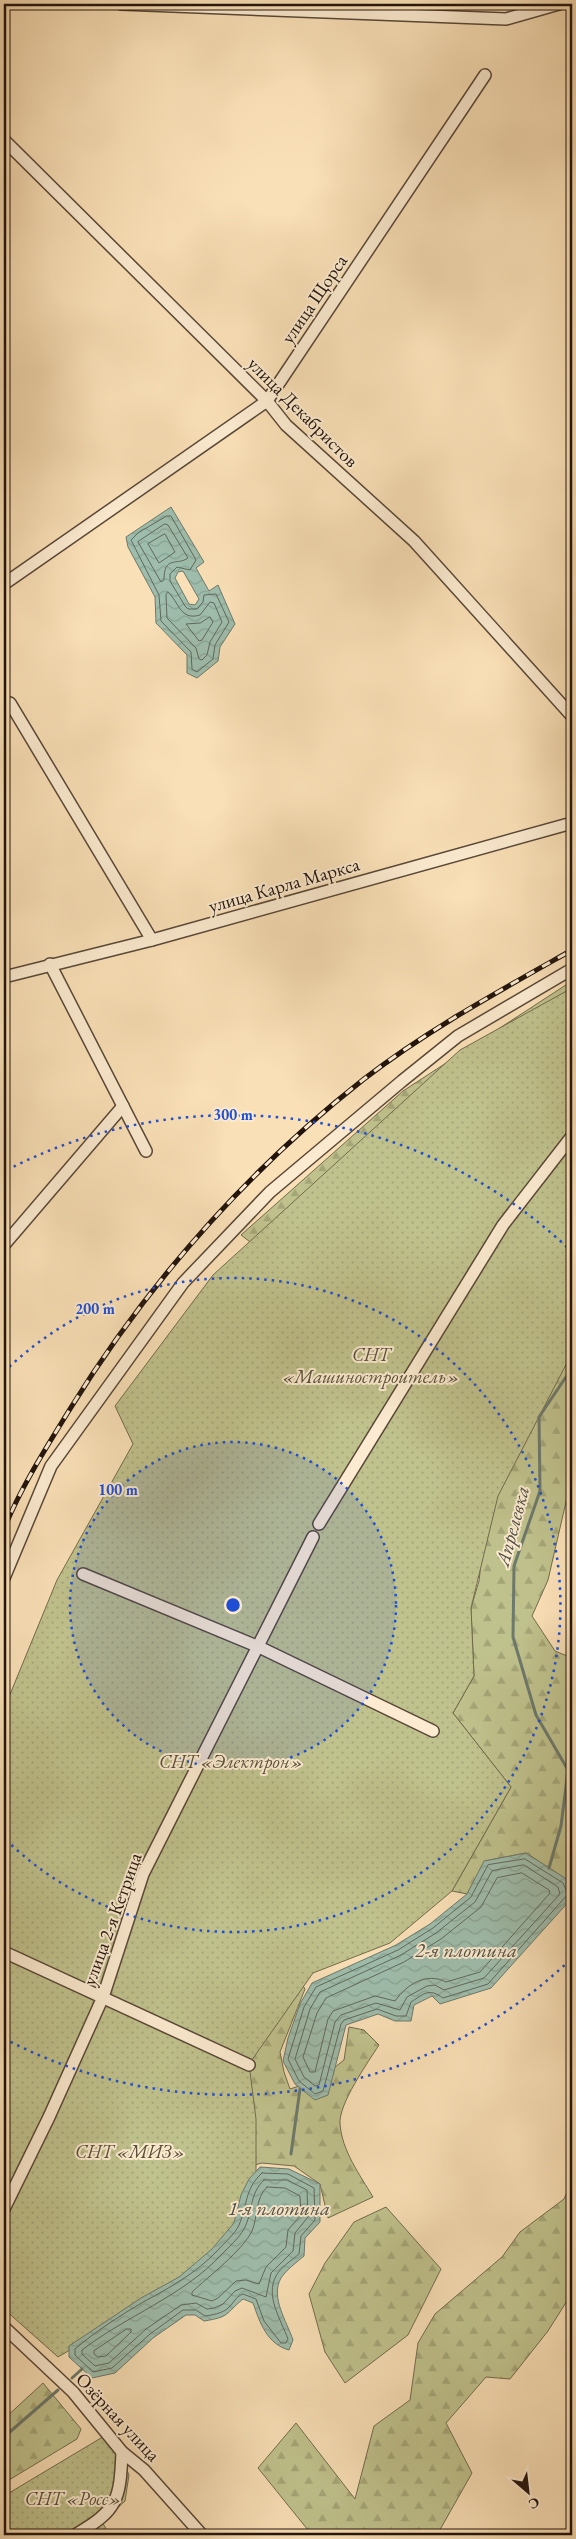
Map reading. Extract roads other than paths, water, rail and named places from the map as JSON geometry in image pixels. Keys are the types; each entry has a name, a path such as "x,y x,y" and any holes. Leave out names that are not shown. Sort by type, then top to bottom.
{"street":[{"path":"121,4 506,19 559,4"},
{"name":"улица Щорса","path":"4,584 267,401 484,74"},
{"name":"улица Декабристов","path":"4,140 267,401 286,425 414,541 572,716"},
{"path":"10,703 152,940"},
{"name":"улица Карла Маркса","path":"4,977 152,940 572,822"},
{"path":"50,964 146,1151"},
{"path":"4,1578 51,1466 182,1283 270,1192 402,1081 458,1036 572,969"},
{"path":"4,1246 123,1106"},
{"path":"319,1524 503,1225 572,1136"},
{"name":"улица 2-я Кетрица","path":"4,2208 49,2116 103,1997 143,1874 313,1538"},
{"path":"83,1574 259,1647 433,1731"},
{"path":"4,1952 249,2064"},
{"name":"Озёрная улица","path":"4,2327 73,2392 122,2452 144,2470 202,2535"},
{"path":"75,2535 96,2522 112,2507 120,2486 122,2452"}],"water":[{"path":"171,507 204,562 196,568 209,591 218,585 235,624 220,647 218,661 197,678 187,673 187,655 156,623 155,597 128,547 126,537","holes":["183,571 199,599 195,605 189,604 175,578 178,572"]},
{"name":"2-я плотина","path":"526,1853 568,1880 572,1898 491,1988 440,2004 432,1996 414,2005 411,2021 395,2021 378,2014 346,2025 328,2095 315,2100 295,2084 283,2061 288,2038 300,2004 312,1983 396,1945 430,1924 467,1894 484,1861"},
{"name":"1-я плотина","path":"260,2167 289,2169 320,2184 320,2222 305,2238 304,2256 286,2272 278,2285 278,2301 293,2340 289,2350 281,2347 270,2338 265,2332 253,2303 243,2299 227,2314 219,2318 204,2321 195,2315 186,2315 153,2338 115,2373 92,2378 69,2357 69,2346 141,2298 179,2277 212,2249 234,2223 241,2195 249,2179"}],"waterway":[{"name":"Апрелевка","path":"549,1868 561,1826 568,1770 536,1715 513,1637 514,1566 540,1491 539,1417 572,1368"},
{"name":"Апрелевка","path":"291,2154 300,2089"},
{"path":"72,2378 82,2369"},
{"name":"Апрелевка","path":"4,2437 58,2390"}],"railway":[{"path":"4,1529 34,1468 100,1362 166,1273 240,1191 321,1114 364,1079 414,1043 572,950"}],"park label":[{"name":"СНТ «Машиностроитель»","path":"371,1365"},
{"name":"СНТ «Электрон»","path":"231,1761"},
{"name":"СНТ «МИЗ»","path":"130,2151"},
{"name":"СНТ «Росс»","path":"73,2498"}]}
